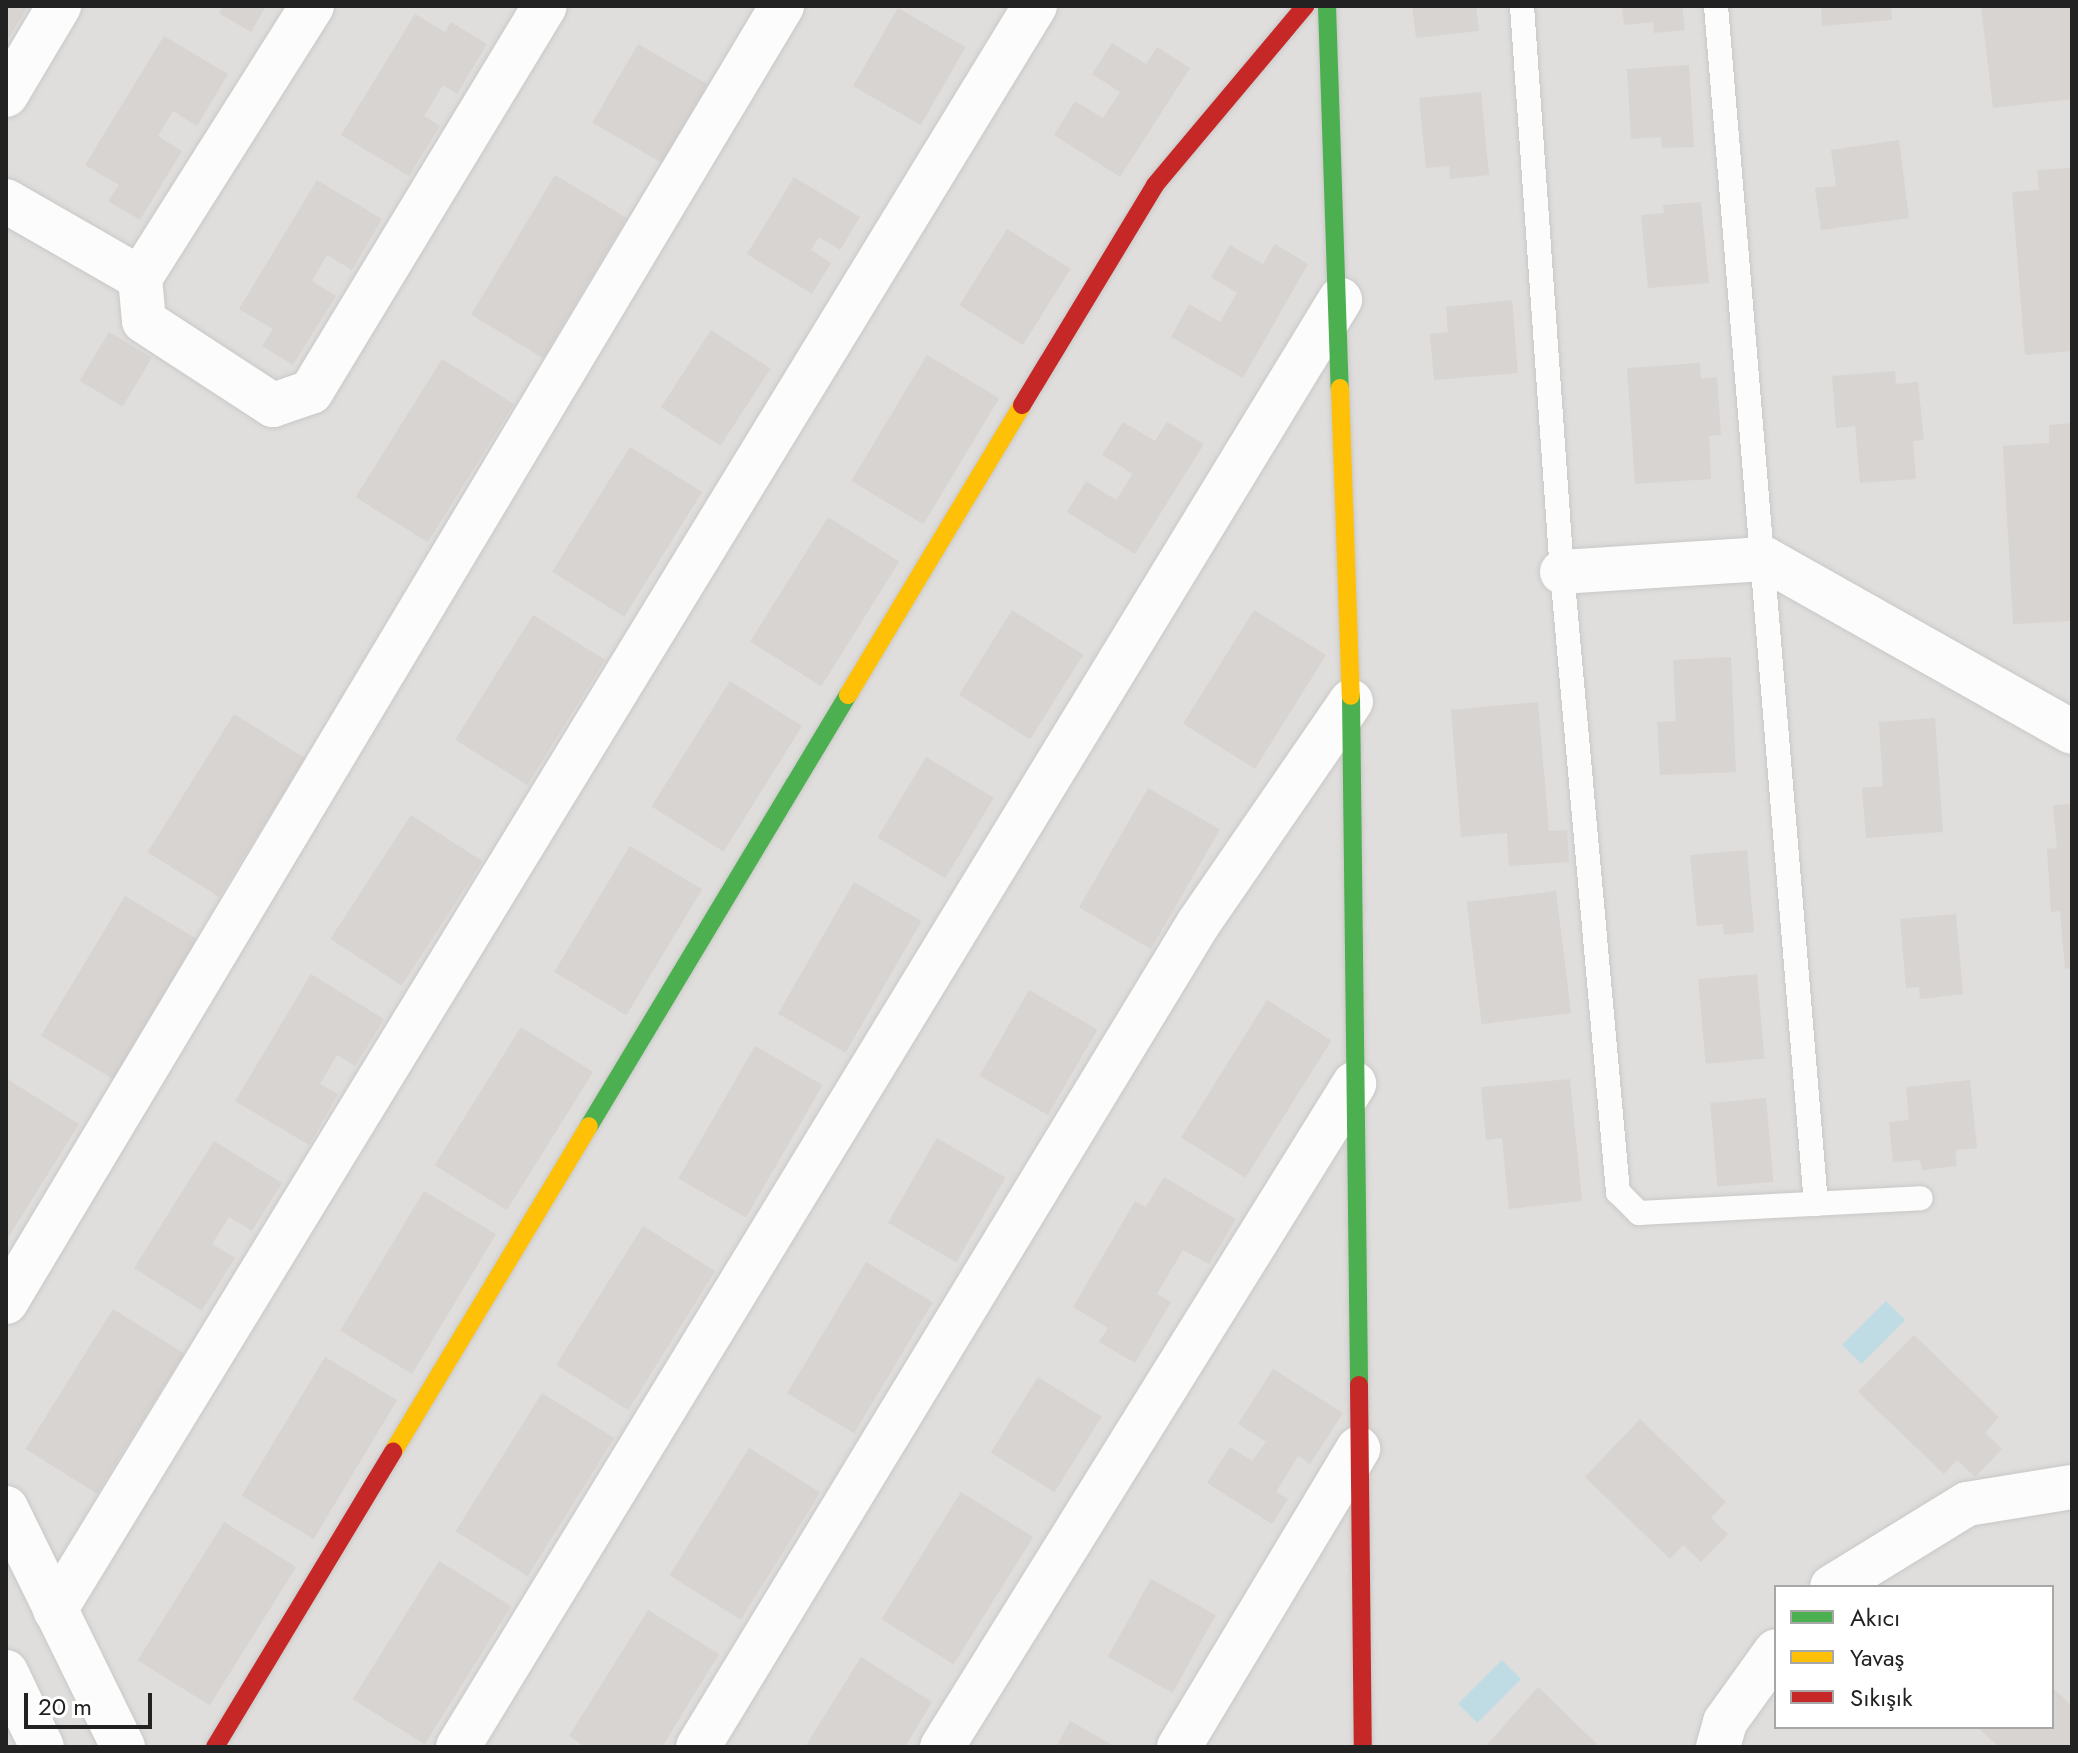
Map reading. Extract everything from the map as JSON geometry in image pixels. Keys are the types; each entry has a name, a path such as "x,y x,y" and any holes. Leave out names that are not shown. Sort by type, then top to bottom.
{"street":[{"path":"6,95 59,6"},
{"path":"312,6 140,278 144,321 273,405 311,392 545,6"},
{"path":"6,1302 782,6"},
{"path":"55,1610 1035,6"},
{"path":"215,1747 1155,185 1305,6"},
{"path":"1327,6 1340,300 1351,701 1363,1747"},
{"path":"6,201 140,278"},
{"path":"458,1747 1340,300"},
{"path":"1562,572 1765,559 2072,732"},
{"path":"698,1747 1198,924 1351,701"},
{"path":"942,1747 1354,1084"},
{"path":"1179,1747 1358,1449"},
{"path":"1835,1585 1967,1504 2072,1487"},
{"path":"6,1508 123,1747"},
{"path":"1718,1747 1725,1722 1774,1654"},
{"path":"6,1672 42,1747"}],"lane":[{"path":"1522,6 1562,572 1618,1192 1639,1213 1921,1198"},
{"path":"1716,6 1765,559 1816,1204"}],"shaded area":[{"path":"6,6 2072,6 2072,1747 6,1747"}],"water":[{"path":"1886,1301 1905,1320 1861,1364 1842,1345"},
{"path":"1502,1660 1521,1679 1477,1723 1458,1704"}],"building":[{"path":"6,6 28,6 6,42"},
{"path":"223,6 266,6 251,32 219,13"},
{"path":"1412,6 1476,6 1479,31 1416,38"},
{"path":"1622,6 1682,6 1685,30 1654,33 1653,22 1624,25"},
{"path":"1821,6 1891,6 1892,20 1822,26"},
{"path":"1981,6 2072,6 2072,99 1993,108"},
{"path":"898,8 966,47 921,125 853,86"},
{"path":"415,14 445,32 451,22 487,44 457,94 443,85 424,116 440,126 409,176 341,135"},
{"path":"164,36 228,74 197,126 173,111 158,136 182,151 140,220 108,201 119,185 85,165"},
{"path":"1112,43 1146,64 1157,47 1190,68 1120,177 1054,135 1075,101 1103,118 1120,92 1092,74"},
{"path":"638,44 707,84 662,163 592,123"},
{"path":"1689,65 1694,147 1662,148 1661,137 1631,139 1627,69"},
{"path":"1481,92 1489,175 1450,179 1449,166 1426,168 1419,98"},
{"path":"1899,140 1909,218 1821,230 1815,188 1836,186 1831,150"},
{"path":"2072,168 2072,351 2025,355 2012,192 2039,190 2037,170"},
{"path":"555,175 627,218 543,358 471,315"},
{"path":"794,177 860,217 840,250 819,237 811,250 831,263 812,294 747,254"},
{"path":"317,180 382,219 352,270 327,255 312,281 336,296 293,365 262,346 273,329 239,309"},
{"path":"1701,202 1709,283 1648,288 1641,215 1664,213 1663,205"},
{"path":"1007,229 1071,269 1023,345 959,305"},
{"path":"1275,244 1308,264 1243,378 1171,337 1189,304 1220,322 1237,293 1211,277 1230,245 1263,264"},
{"path":"1512,300 1518,373 1434,380 1430,334 1448,332 1446,307"},
{"path":"711,330 771,369 720,446 661,407"},
{"path":"109,332 152,358 123,407 80,381"},
{"path":"927,355 999,398 923,524 851,481"},
{"path":"442,359 514,404 428,542 356,497"},
{"path":"1700,363 1701,379 1717,377 1721,435 1709,436 1711,479 1635,484 1627,368"},
{"path":"1895,371 1896,384 1918,382 1924,440 1913,441 1916,479 1860,483 1855,426 1836,428 1832,376"},
{"path":"1123,422 1155,441 1167,422 1204,444 1135,554 1067,512 1086,481 1116,500 1133,474 1102,455"},
{"path":"2072,423 2072,621 2013,624 2003,446 2049,443 2049,425"},
{"path":"630,447 702,492 624,617 552,572"},
{"path":"828,517 899,562 821,686 750,642"},
{"path":"1012,610 1083,655 1030,739 959,695"},
{"path":"1254,610 1326,655 1255,769 1183,724"},
{"path":"533,615 605,660 527,785 455,740"},
{"path":"1731,657 1736,772 1660,775 1657,722 1676,721 1673,660"},
{"path":"730,681 802,726 724,852 652,807"},
{"path":"1538,702 1549,831 1567,830 1569,862 1509,866 1507,833 1461,837 1451,710"},
{"path":"234,714 305,759 219,897 148,852"},
{"path":"1935,718 1943,832 1866,838 1862,788 1883,786 1879,722"},
{"path":"926,757 994,798 945,878 878,838"},
{"path":"1148,788 1220,830 1151,949 1079,908"},
{"path":"2072,804 2072,968 2065,969 2060,911 2051,912 2047,849 2057,848 2053,805"},
{"path":"411,815 482,861 402,985 330,939"},
{"path":"630,846 702,889 626,1015 554,972"},
{"path":"1747,850 1754,932 1724,935 1723,924 1697,926 1690,855"},
{"path":"854,882 922,921 846,1053 778,1014"},
{"path":"1556,891 1571,1013 1482,1024 1467,902"},
{"path":"125,896 197,939 113,1079 41,1036"},
{"path":"1956,914 1963,994 1920,999 1919,987 1906,988 1900,919"},
{"path":"311,974 384,1019 355,1066 337,1055 320,1084 338,1094 309,1145 235,1101"},
{"path":"1757,974 1764,1059 1706,1064 1698,979"},
{"path":"1029,990 1097,1030 1048,1115 980,1076"},
{"path":"1267,1000 1331,1040 1246,1178 1181,1137"},
{"path":"521,1027 593,1072 507,1210 435,1165"},
{"path":"755,1046 823,1085 746,1218 678,1179"},
{"path":"1570,1079 1582,1201 1509,1209 1502,1138 1486,1140 1481,1087"},
{"path":"1970,1080 1977,1148 1955,1150 1957,1166 1922,1170 1920,1160 1893,1162 1889,1122 1909,1120 1906,1087"},
{"path":"6,1081 79,1124 6,1241"},
{"path":"1766,1098 1773,1182 1718,1187 1710,1103"},
{"path":"937,1138 1005,1178 956,1262 888,1223"},
{"path":"214,1141 282,1183 252,1231 229,1217 212,1244 235,1258 202,1311 134,1268"},
{"path":"1164,1177 1236,1219 1209,1264 1183,1250 1157,1294 1171,1302 1135,1363 1099,1342 1108,1328 1073,1307 1135,1201 1146,1207"},
{"path":"424,1191 496,1234 412,1374 340,1331"},
{"path":"643,1226 715,1271 628,1410 556,1365"},
{"path":"866,1262 933,1302 854,1433 787,1393"},
{"path":"113,1309 184,1354 97,1493 26,1449"},
{"path":"1914,1335 1999,1417 1985,1433 2002,1449 1975,1477 1957,1460 1944,1474 1858,1392"},
{"path":"325,1357 397,1400 314,1539 242,1496"},
{"path":"1273,1369 1343,1413 1310,1464 1298,1456 1276,1492 1288,1499 1272,1524 1207,1483 1230,1447 1252,1461 1266,1442 1238,1424"},
{"path":"1038,1377 1102,1417 1054,1492 991,1452"},
{"path":"542,1393 614,1438 528,1576 456,1531"},
{"path":"1640,1419 1726,1502 1711,1518 1728,1534 1701,1562 1683,1545 1670,1559 1585,1477"},
{"path":"749,1448 820,1493 741,1620 670,1575"},
{"path":"961,1492 1033,1537 954,1664 882,1619"},
{"path":"224,1522 296,1567 210,1705 138,1660"},
{"path":"439,1561 511,1606 425,1744 353,1699"},
{"path":"1151,1579 1216,1615 1173,1693 1108,1657"},
{"path":"648,1610 719,1654 662,1747 585,1747 569,1736"},
{"path":"861,1657 932,1702 905,1747 805,1747"},
{"path":"1538,1687 1600,1747 1485,1747"},
{"path":"2054,1689 2072,1706 2072,1747 1999,1747 1979,1729 2054,1729"},
{"path":"1070,1721 1116,1747 1056,1747"}],"traffic: fast":[{"path":"1327,6 1340,388"},
{"path":"589,1126 848,695"},
{"path":"1351,696 1359,1385"}],"traffic: slow":[{"path":"1340,388 1351,696"},
{"path":"848,695 1022,405"},
{"path":"393,1452 589,1126"}],"traffic: jam":[{"path":"1022,405 1155,185 1305,6"},
{"path":"1359,1385 1363,1747"},
{"path":"215,1747 393,1452"}]}
